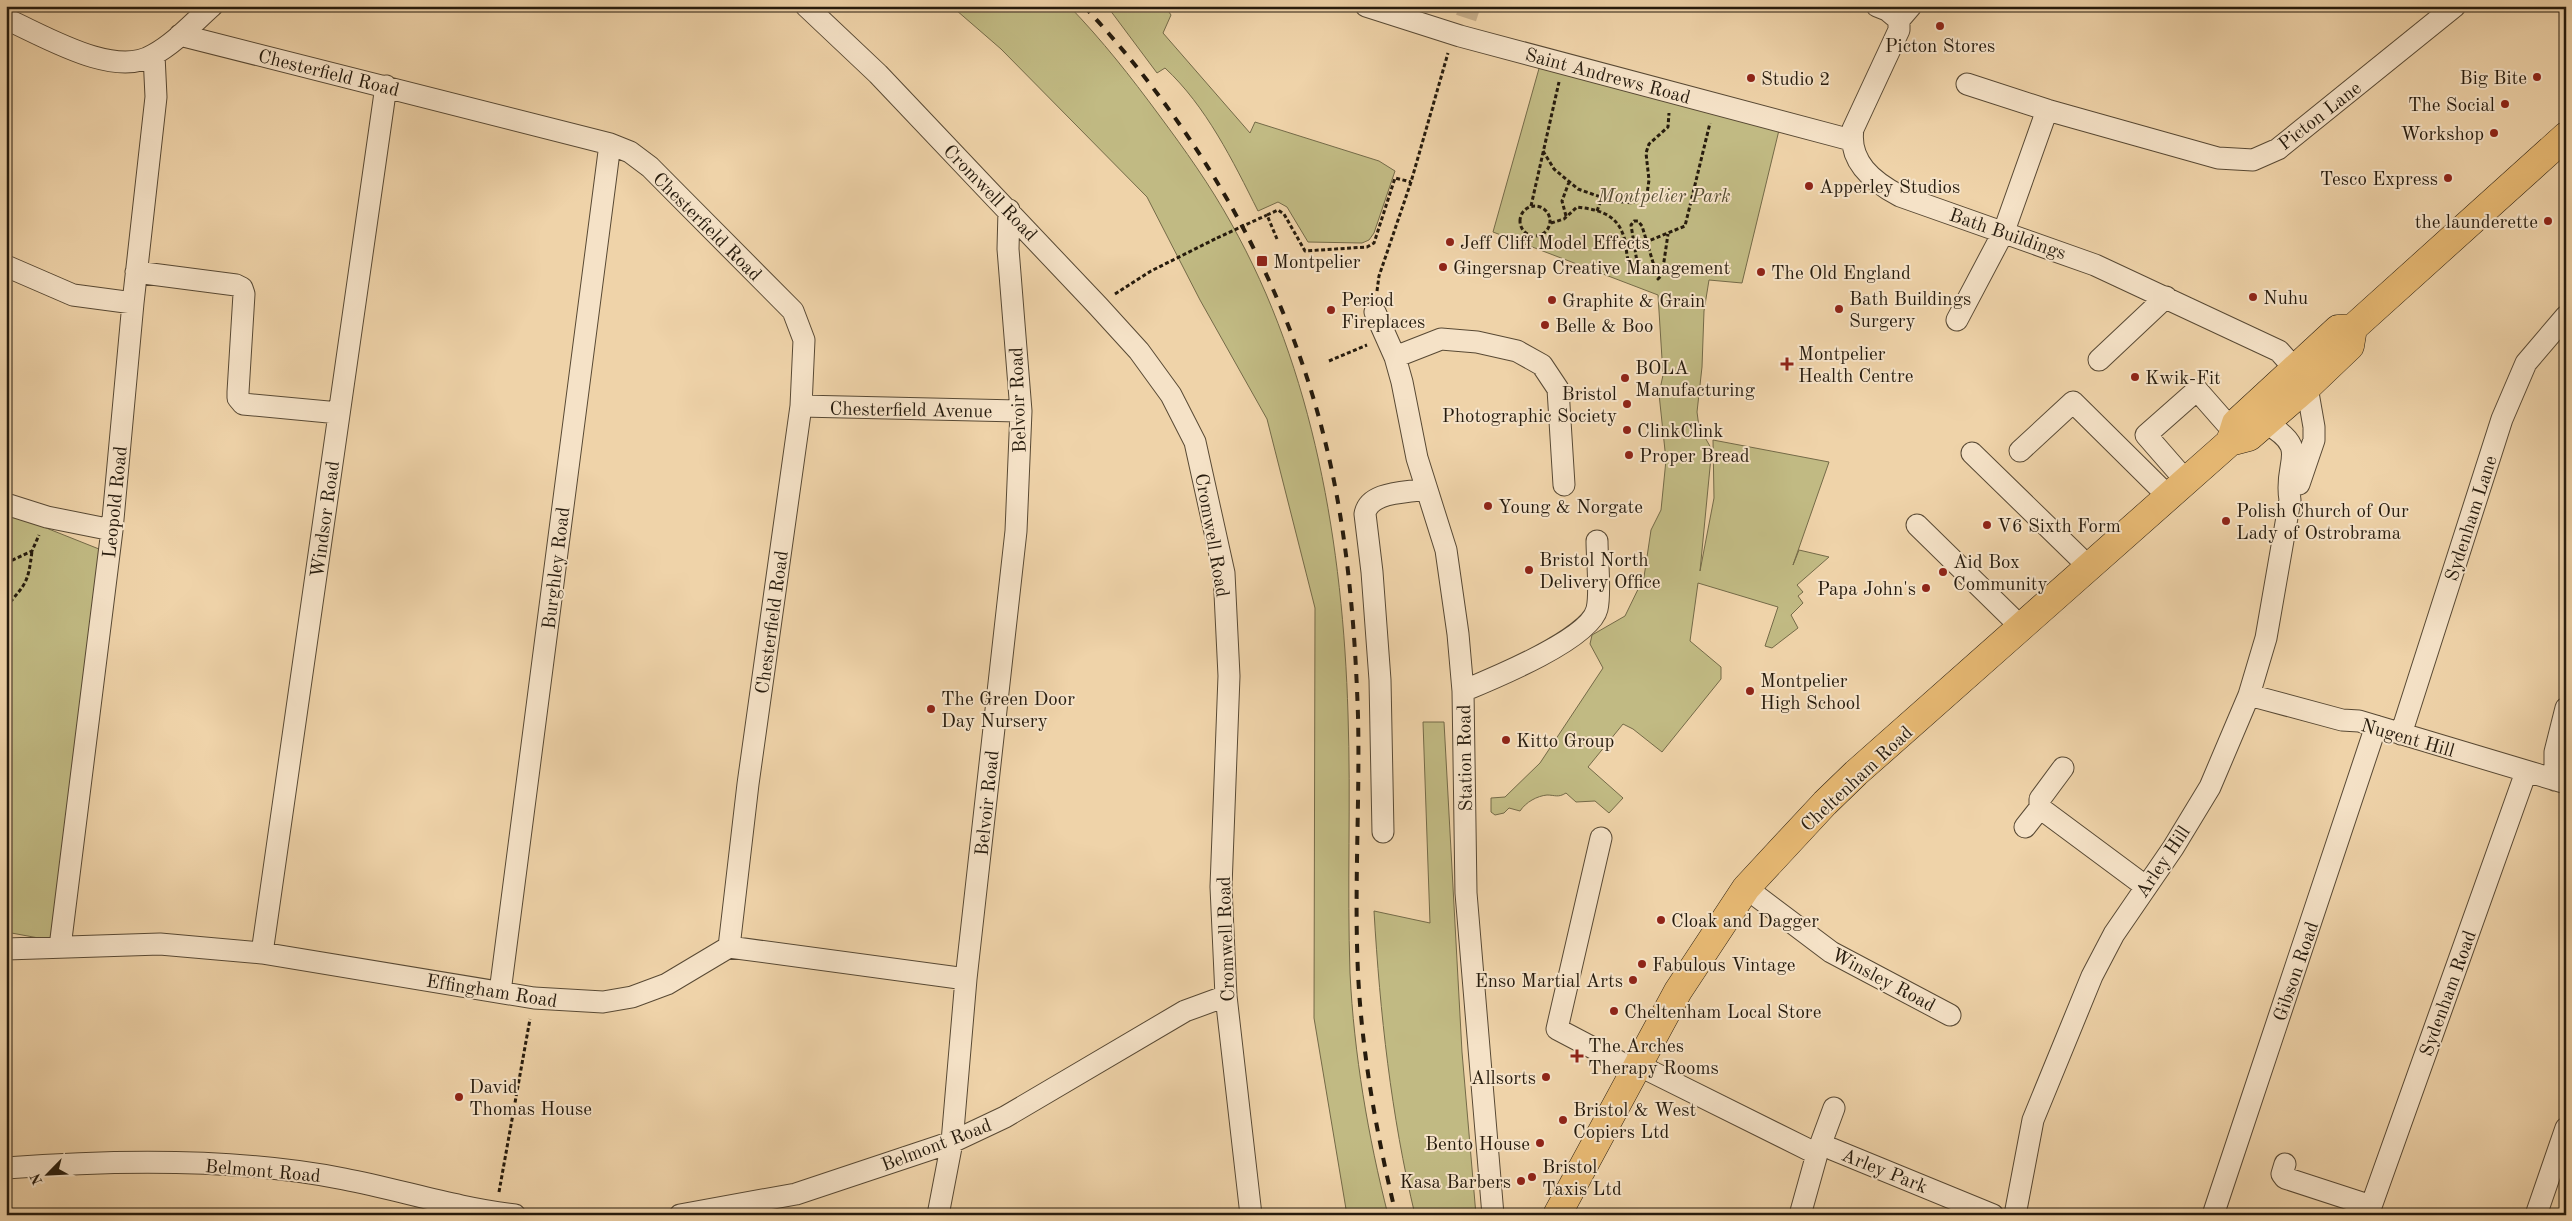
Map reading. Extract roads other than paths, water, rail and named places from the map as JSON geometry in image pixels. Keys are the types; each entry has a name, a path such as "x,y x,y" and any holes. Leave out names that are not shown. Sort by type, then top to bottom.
{"main road":[{"name":"Cheltenham Road","path":"2231,436 2249,437 2266,423 2338,329 2354,328 2566,136"},
{"name":"Cheltenham Road","path":"1557,1215 1678,991 1746,888 1824,803 2020,626 2178,490 2231,436 2236,423 2301,378"}],"street":[{"path":"6,19 104,60 123,62 154,55 180,35 212,6"},
{"name":"Cromwell Road","path":"806,6 878,74 1009,210 1139,351 1171,394 1195,442 1224,574 1229,676 1221,887 1226,996 1251,1215"},
{"name":"Saint Andrews Road","path":"1366,6 1460,29 1565,63 1851,140"},
{"path":"1851,140 1853,129 1868,93 1899,30 1905,13 1877,6"},
{"name":"Picton Lane","path":"1967,84 2047,110 2218,158 2253,160 2278,149 2455,6"},
{"name":"Chesterfield Road","path":"180,35 610,144 630,152 650,167 793,311 804,340 801,406 748,784 729,947"},
{"name":"Leopold Road","path":"60,947 112,530 136,272 156,97 154,55"},
{"name":"Windsor Road","path":"262,953 386,86"},
{"path":"1957,320 2004,231 2047,110"},
{"name":"Bath Buildings","path":"1851,140 1861,165 1862,180 1880,185 1900,196 2095,264 2279,351 2301,378"},
{"name":"Burghley Road","path":"500,992 610,144"},
{"name":"Belvoir Road","path":"938,1215 952,1142 966,979 1016,531 1021,411 1008,249 1009,210"},
{"path":"6,266 73,295 133,303"},
{"path":"136,272 236,285 242,288 244,294 238,398 243,404 339,413"},
{"path":"2099,360 2166,297"},
{"name":"Station Road","path":"1375,312 1395,358 1425,489 1446,550 1463,692 1466,894 1493,1215"},
{"name":"Sydenham Lane","path":"2401,734 2502,419 2526,363 2566,316"},
{"path":"1395,358 1441,339 1477,342 1517,351 1542,365 1558,389 1564,485"},
{"name":"Arley Hill","path":"2290,500 2297,491 2303,467 2314,440 2301,378"},
{"path":"2178,490 2146,435 2197,390 2231,436"},
{"path":"2020,451 2073,402 2178,490"},
{"name":"Chesterfield Avenue","path":"801,406 1021,411"},
{"name":"Arley Hill","path":"2015,1215 2032,1120 2092,976 2114,934 2145,886 2173,848 2210,787 2249,695 2266,638 2290,500 2288,487 2292,466 2292,445 2286,436 2266,423"},
{"path":"1972,453 2089,567"},
{"path":"1383,832 1380,680 1372,572 1365,514 1366,506 1376,498 1425,489"},
{"path":"6,504 47,517 112,530"},
{"path":"1917,526 2020,626"},
{"path":"1463,692 1523,665 1585,628 1597,609 1597,540"},
{"name":"Nugent Hill","path":"2249,695 2330,717 2359,721 2560,781"},
{"path":"2560,781 2555,752 2566,708"},
{"name":"Gibson Road","path":"2213,1215 2376,726"},
{"path":"2025,827 2040,808 2040,799 2063,768"},
{"name":"Sydenham Road","path":"2370,1210 2526,772"},
{"path":"2040,808 2145,886"},
{"name":"Arley Park","path":"1601,838 1557,1029 1636,1068 1824,1151 1993,1215"},
{"name":"Winsley Road","path":"1746,888 1831,952 1950,1015"},
{"name":"Effingham Road","path":"6,949 160,944 262,953 534,998 603,1002 632,997 667,984 729,947"},
{"path":"729,947 966,979"},
{"name":"Belmont Road","path":"680,1215 796,1194 952,1142 1005,1117 1184,1011 1226,996"},
{"path":"1800,1215 1824,1151 1834,1108"},
{"path":"2536,1215 2566,1128"},
{"name":"Belmont Road","path":"6,1168 63,1163 188,1164 282,1169 344,1179 440,1209 505,1214"},
{"path":"2285,1164 2282,1174 2285,1178 2370,1210"}],"tunnel":[{"path":"1466,18 1470,6"}],"railway":[{"path":"1084,6 1125,53 1164,103 1200,154 1232,208 1261,264 1286,321 1308,380 1325,441 1333,474 1344,542 1355,647 1358,716 1357,909 1360,1004 1371,1095 1396,1215"}],"place":[{"name":"Picton Stores","path":"1940,26"},
{"name":"Big Bite","path":"2537,77"},
{"name":"Studio 2","path":"1751,78"},
{"name":"The Social","path":"2505,104"},
{"name":"Workshop","path":"2494,133"},
{"name":"Tesco Express","path":"2448,178"},
{"name":"Apperley Studios","path":"1809,186"},
{"name":"the launderette","path":"2548,221"},
{"name":"Jeff Cliff Model Effects","path":"1450,242"},
{"name":"Montpelier","path":"1262,261"},
{"name":"Gingersnap Creative Management","path":"1443,267"},
{"name":"The Old England","path":"1761,272"},
{"name":"Nuhu","path":"2253,297"},
{"name":"Graphite & Grain","path":"1552,300"},
{"name":"Bath Buildings Surgery","path":"1839,309"},
{"name":"Period Fireplaces","path":"1331,310"},
{"name":"Belle & Boo","path":"1545,325"},
{"name":"Montpelier Health Centre","path":"1787,364"},
{"name":"Kwik-Fit","path":"2135,377"},
{"name":"BOLA Manufacturing","path":"1625,378"},
{"name":"Bristol Photographic Society","path":"1627,404"},
{"name":"ClinkClink","path":"1627,430"},
{"name":"Proper Bread","path":"1629,455"},
{"name":"Young & Norgate","path":"1488,506"},
{"name":"Polish Church of Our Lady of Ostrobrama","path":"2226,521"},
{"name":"V6 Sixth Form","path":"1987,525"},
{"name":"Bristol North Delivery Office","path":"1529,570"},
{"name":"Aid Box Community","path":"1943,572"},
{"name":"Papa John's","path":"1926,588"},
{"name":"Montpelier High School","path":"1750,691"},
{"name":"The Green Door Day Nursery","path":"931,709"},
{"name":"Kitto Group","path":"1506,740"},
{"name":"Cloak and Dagger","path":"1661,920"},
{"name":"Fabulous Vintage","path":"1642,964"},
{"name":"Enso Martial Arts","path":"1633,980"},
{"name":"Cheltenham Local Store","path":"1614,1011"},
{"name":"The Arches Therapy Rooms","path":"1577,1056"},
{"name":"Allsorts","path":"1546,1077"},
{"name":"David Thomas House","path":"459,1097"},
{"name":"Bristol & West Copiers Ltd","path":"1563,1120"},
{"name":"Bento House","path":"1540,1143"},
{"name":"Bristol Taxis Ltd","path":"1532,1177"},
{"name":"Kasa Barbers","path":"1521,1181"}],"park label":[{"name":"Montpelier Park","path":"1664,195"}]}
